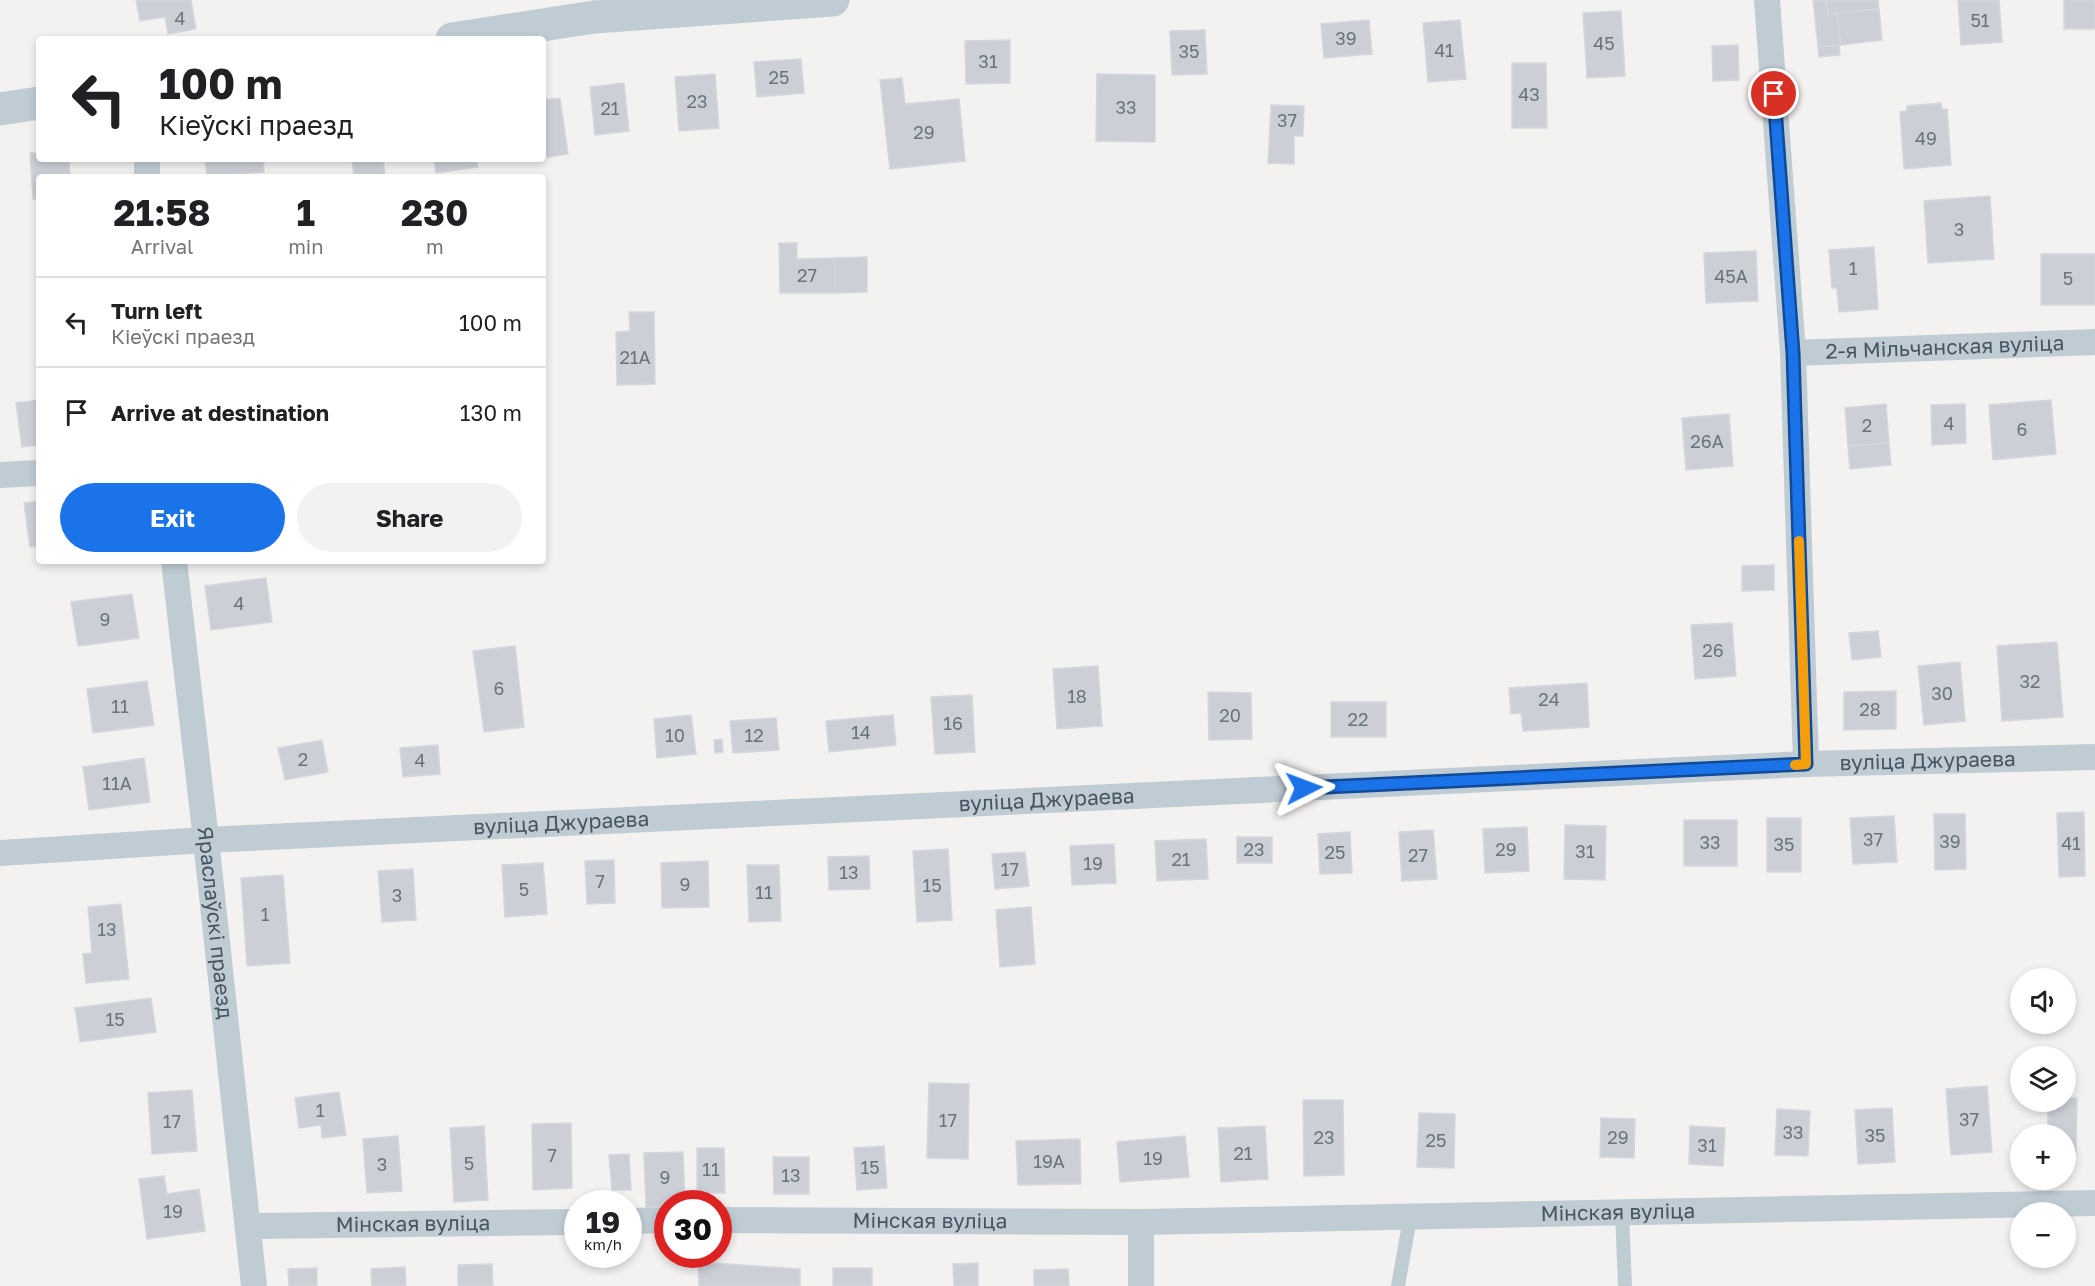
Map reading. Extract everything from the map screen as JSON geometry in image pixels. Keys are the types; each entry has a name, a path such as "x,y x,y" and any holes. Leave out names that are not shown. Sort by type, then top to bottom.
{"street":[{"path":"465,36 590,8 833,0"},
{"path":"1767,0 1793,353 1806,764"},
{"path":"0,109 36,103"},
{"name":"2-я Мільчанская вуліца","path":"1793,353 2095,342"},
{"path":"0,475 36,473"},
{"name":"Яраслаўскі праезд","path":"174,564 254,1286"},
{"name":"вуліца Джураева","path":"0,854 206,840 1806,764 2095,757"},
{"name":"Мінская вуліца","path":"732,1220 1141,1222 2095,1203"},
{"name":"Мінская вуліца","path":"248,1226 564,1222"},
{"path":"1141,1222 1141,1286"}],"lane":[{"path":"1622,1213 1625,1286"},
{"path":"1398,1286 1410,1218"}],"building":[{"path":"136,0 191,0 196,29 168,34 165,17 140,21"},
{"path":"1813,0 1826,0 1828,14 1837,13 1841,45 1818,47"},
{"path":"1826,0 1878,0 1879,9 1828,14"},
{"path":"1958,0 1999,0 2002,42 1961,45"},
{"path":"2064,0 2095,0 2095,29 2064,29"},
{"path":"1879,9 1882,40 1841,45 1837,13"},
{"path":"1621,11 1625,76 1587,78 1583,13"},
{"path":"1369,20 1372,54 1324,58 1321,24"},
{"path":"1460,20 1466,79 1428,82 1423,23"},
{"path":"1205,30 1207,74 1172,75 1170,31"},
{"path":"1010,40 1010,83 966,84 965,41"},
{"path":"1738,45 1739,80 1713,81 1712,46"},
{"path":"1839,45 1840,55 1819,57 1818,47"},
{"path":"801,59 804,93 757,97 754,62"},
{"path":"1512,63 1546,63 1547,128 1512,128"},
{"path":"715,74 719,128 679,131 675,77"},
{"path":"1097,74 1155,75 1155,142 1096,141"},
{"path":"902,78 905,104 959,99 965,161 890,169 880,80"},
{"path":"624,83 629,131 595,135 590,87"},
{"path":"560,98 568,154 546,158 546,100"},
{"path":"1941,103 1942,110 1947,109 1951,165 1904,169 1900,112 1907,111 1907,106"},
{"path":"1271,105 1304,106 1303,136 1294,136 1294,164 1268,163"},
{"path":"30,153 36,153 36,162 69,162 70,174 36,174 36,199 33,199"},
{"path":"205,162 263,162 264,172 207,174"},
{"path":"352,162 383,162 385,174 354,174"},
{"path":"434,162 477,162 478,167 436,173"},
{"path":"1990,196 1994,259 1928,263 1924,201"},
{"path":"779,243 797,243 797,259 835,258 835,293 780,293"},
{"path":"1874,247 1878,309 1839,312 1837,288 1832,288 1829,250"},
{"path":"1756,251 1758,301 1706,303 1704,253"},
{"path":"2041,254 2095,254 2095,305 2041,305"},
{"path":"867,257 867,292 835,293 835,258"},
{"path":"629,312 654,312 655,384 617,385 616,332 630,331"},
{"path":"36,400 36,445 22,447 16,403"},
{"path":"2051,400 2056,454 1993,460 1989,405"},
{"path":"1886,404 1889,443 1848,446 1845,408"},
{"path":"1965,404 1966,443 1932,445 1931,405"},
{"path":"1729,414 1733,466 1686,470 1682,418"},
{"path":"1889,443 1891,465 1850,469 1848,446"},
{"path":"36,501 36,546 30,547 24,503"},
{"path":"1774,565 1774,590 1742,591 1742,566"},
{"path":"266,578 272,622 211,630 205,586"},
{"path":"132,594 139,638 78,646 71,602"},
{"path":"1732,623 1736,676 1695,679 1691,625"},
{"path":"1878,631 1881,657 1852,660 1849,633"},
{"path":"2057,642 2063,717 2002,721 1997,646"},
{"path":"515,646 524,727 484,732 473,651"},
{"path":"1960,662 1965,721 1924,725 1918,666"},
{"path":"1098,666 1102,726 1057,729 1053,669"},
{"path":"147,681 154,725 93,733 87,689"},
{"path":"1587,683 1589,727 1523,731 1521,713 1511,714 1509,688"},
{"path":"1896,691 1896,729 1844,730 1844,692"},
{"path":"1208,692 1251,693 1252,739 1209,740"},
{"path":"972,695 975,752 935,754 931,697"},
{"path":"1331,702 1386,702 1386,737 1331,737"},
{"path":"691,715 696,754 657,758 654,719"},
{"path":"893,715 896,745 829,752 826,721"},
{"path":"776,718 779,750 733,753 730,721"},
{"path":"722,739 723,752 715,753 714,740"},
{"path":"322,740 328,772 285,780 278,748"},
{"path":"438,745 440,774 403,777 400,748"},
{"path":"144,758 150,802 89,810 83,767"},
{"path":"2084,812 2085,876 2059,877 2057,813"},
{"path":"1934,814 1965,814 1966,869 1935,870"},
{"path":"1894,816 1897,862 1853,864 1850,818"},
{"path":"1767,818 1801,818 1801,872 1767,872"},
{"path":"1684,820 1737,820 1737,866 1684,866"},
{"path":"1565,825 1606,826 1605,880 1564,879"},
{"path":"1527,827 1529,871 1485,873 1483,829"},
{"path":"1433,830 1437,879 1402,881 1399,832"},
{"path":"1350,832 1352,873 1320,874 1318,834"},
{"path":"1237,837 1272,837 1272,863 1237,863"},
{"path":"1206,839 1208,879 1157,881 1155,841"},
{"path":"1114,844 1116,883 1072,885 1070,846"},
{"path":"948,849 952,920 917,922 913,851"},
{"path":"1025,852 1029,886 995,889 992,854"},
{"path":"869,856 870,889 829,890 828,857"},
{"path":"614,860 615,903 587,904 585,861"},
{"path":"708,861 709,907 662,908 661,863"},
{"path":"543,863 547,914 505,917 502,865"},
{"path":"747,865 779,865 781,921 749,922"},
{"path":"413,869 416,920 382,922 378,871"},
{"path":"283,875 290,963 247,966 241,878"},
{"path":"121,904 129,979 86,983 83,954 92,953 88,907"},
{"path":"1031,907 1035,964 1000,967 996,910"},
{"path":"151,998 156,1032 80,1042 75,1008"},
{"path":"929,1083 969,1084 968,1159 927,1158"},
{"path":"1987,1086 1992,1152 1951,1155 1946,1089"},
{"path":"192,1090 197,1151 152,1154 148,1093"},
{"path":"339,1092 346,1135 322,1138 321,1125 299,1128 295,1098"},
{"path":"2077,1098 2076,1152 2076,1124 2048,1124 2048,1112 2076,1112"},
{"path":"1303,1100 1343,1100 1344,1175 1304,1176"},
{"path":"1892,1108 1895,1162 1858,1164 1855,1110"},
{"path":"1777,1109 1810,1111 1808,1156 1775,1155"},
{"path":"1419,1113 1455,1114 1454,1168 1417,1167"},
{"path":"1601,1118 1635,1119 1634,1158 1600,1157"},
{"path":"571,1123 572,1188 533,1190 532,1124"},
{"path":"484,1126 488,1200 454,1202 450,1128"},
{"path":"1265,1126 1268,1179 1221,1182 1218,1128"},
{"path":"1690,1126 1725,1128 1723,1166 1689,1164"},
{"path":"398,1136 402,1191 367,1193 363,1139"},
{"path":"1185,1136 1189,1177 1120,1182 1117,1142"},
{"path":"1080,1139 1081,1184 1018,1185 1016,1141"},
{"path":"884,1146 887,1188 857,1190 854,1148"},
{"path":"697,1148 724,1148 725,1190 697,1190"},
{"path":"683,1152 684,1190 654,1190 654,1207 646,1207 644,1153"},
{"path":"629,1154 631,1190 612,1190 609,1155"},
{"path":"773,1157 809,1157 809,1194 774,1194"},
{"path":"164,1176 167,1194 199,1189 205,1231 147,1239 139,1179"},
{"path":"978,1263 978,1286 954,1286 953,1264"},
{"path":"492,1264 493,1286 458,1286 458,1265"},
{"path":"732,1264 800,1269 800,1286 699,1286 698,1268 732,1268"},
{"path":"405,1267 406,1286 372,1286 371,1269"},
{"path":"317,1268 317,1286 289,1286 288,1269"},
{"path":"833,1268 872,1268 872,1286 833,1286"},
{"path":"1068,1269 1069,1286 1034,1286 1034,1270"}],"slow traffic":[{"path":"1795,765 1806,764 1799,541"}],"route":[{"path":"1304,788 1806,764 1793,353 1774,94"}]}
